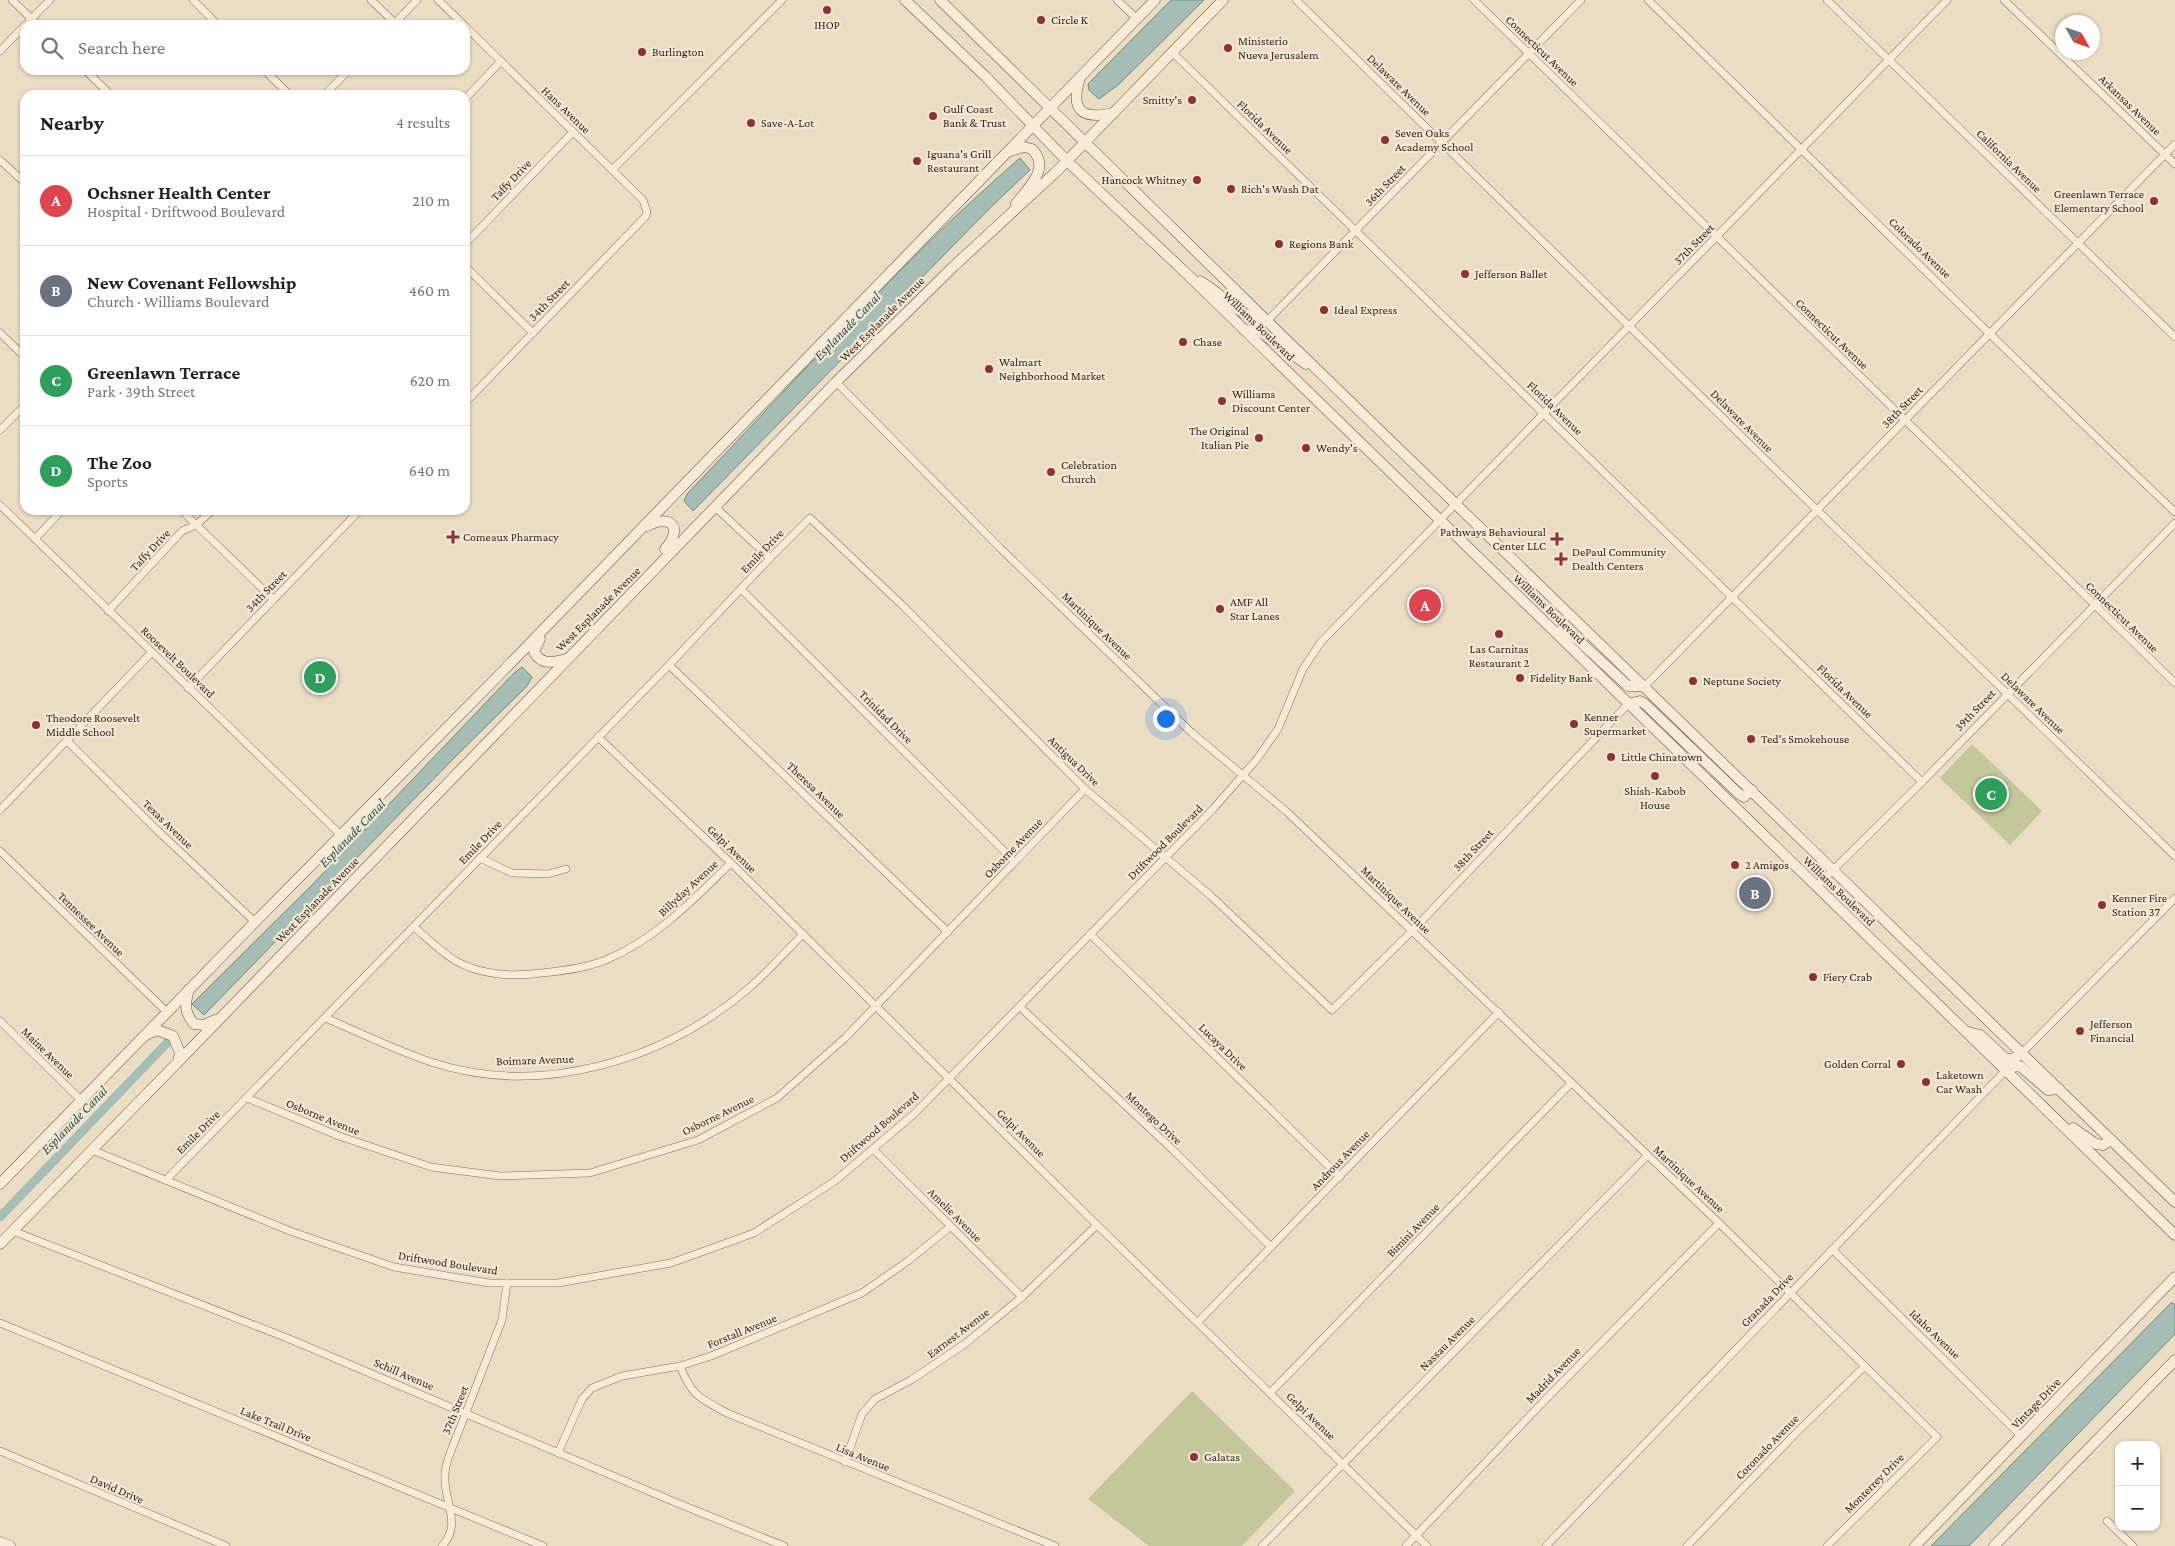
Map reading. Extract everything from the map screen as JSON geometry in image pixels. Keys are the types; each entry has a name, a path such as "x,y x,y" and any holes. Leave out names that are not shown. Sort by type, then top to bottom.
{"main road":[{"name":"Williams Boulevard","path":"906,0 1067,161 1186,273 2175,1235"},
{"name":"Williams Boulevard","path":"940,0 1267,321 2175,1202"},
{"name":"West Esplanade Avenue","path":"0,1184 166,1012 564,609 1155,0"},
{"name":"West Esplanade Avenue","path":"0,1244 836,382 935,284 1067,161 1223,0"},
{"path":"1080,77 1075,99 1080,110 1088,115 1096,116 1114,113"},
{"path":"1000,224 1034,180 1041,162 1032,149 1024,147 1007,152"},
{"path":"1186,273 1214,289 1242,314 1254,319 1267,321"},
{"path":"1244,330 1259,331 1294,357 1320,372"},
{"path":"617,609 617,600 673,541 675,529 669,522 660,521 654,522 638,532"},
{"path":"564,609 538,640 534,652 537,658 544,662 567,659"},
{"path":"1556,632 1570,633 1628,686 1645,686"},
{"path":"1628,704 1640,701 1645,704 1739,794 1744,797 1752,790"},
{"path":"190,988 185,1005 186,1015 194,1024 204,1025 221,1018"},
{"path":"143,1036 157,1030 173,1036 180,1053 177,1063"},
{"path":"1967,1032 1980,1035 2006,1059 2013,1059 2022,1053"},
{"path":"2006,1070 2020,1066 2048,1090 2060,1089"},
{"path":"2045,1109 2096,1144 2103,1145 2111,1140"},
{"name":"Vintage Drive","path":"1915,1546 2170,1286 2175,1277"},
{"path":"1994,1546 2175,1360"},
{"path":"0,1542 10,1546"}],"street":[{"path":"12,0 31,19 50,0"},
{"path":"193,0 213,20"},
{"path":"371,0 390,20"},
{"path":"398,20 418,0"},
{"name":"Hans Avenue","path":"438,0 458,20"},
{"path":"612,170 782,0"},
{"path":"1117,0 1136,18"},
{"name":"Delaware Avenue","path":"1296,0 1817,510 2175,856"},
{"name":"Connecticut Avenue","path":"1474,0 2175,684"},
{"name":"36th Street","path":"1267,321 1581,0"},
{"name":"Colorado Avenue","path":"1648,0 1990,332 2062,406 2175,512"},
{"name":"California Avenue","path":"1827,0 2175,337"},
{"name":"37th Street","path":"1456,503 1545,414 1801,148 1947,0"},
{"name":"Arkansas Avenue","path":"2004,0 2175,164"},
{"path":"0,51 20,30"},
{"name":"Hans Avenue","path":"470,32 643,200 647,212"},
{"name":"Florida Avenue","path":"1172,52 1922,782"},
{"path":"470,94 501,61"},
{"path":"90,75 106,90"},
{"path":"269,75 285,90"},
{"path":"329,90 344,75"},
{"name":"Taffy Drive","path":"470,239 573,132"},
{"name":"38th Street","path":"1645,686 2175,144"},
{"path":"0,160 20,178"},
{"name":"34th Street","path":"470,398 646,216 647,212"},
{"path":"470,271 533,334"},
{"path":"0,332 20,352"},
{"name":"Martinique Avenue","path":"836,382 1015,562 1192,733 1286,811 1499,1012 1719,1223 1937,1437"},
{"path":"0,430 20,410"},
{"name":"Driftwood Boulevard","path":"92,1150 290,1231 394,1267 489,1283 558,1284 671,1263 754,1233 835,1181 914,1114 1165,856 1214,809 1278,729 1303,669 1321,642 1456,503"},
{"name":"Roosevelt Boulevard","path":"0,505 340,835"},
{"path":"715,507 770,558"},
{"path":"35,539 57,515"},
{"path":"186,515 274,599"},
{"name":"Taffy Drive","path":"108,611 182,531 196,525 208,515"},
{"name":"34th Street","path":"188,688 355,515"},
{"name":"Emile Drive","path":"166,1180 326,1018 810,518"},
{"name":"Antigua Drive","path":"810,518 902,605 1085,789 1211,896 1332,1010"},
{"name":"39th Street","path":"1817,886 1922,782 2175,523"},
{"name":"Trinidad Drive","path":"741,588 1015,862"},
{"path":"0,810 151,653"},
{"name":"Theresa Avenue","path":"669,665 948,932"},
{"name":"38th Street","path":"1332,1010 1412,931 1628,704"},
{"name":"Gelpi Avenue","path":"598,737 731,863 1097,1225 1271,1392 1427,1546"},
{"name":"Texas Avenue","path":"67,741 158,831 255,922"},
{"name":"Osborne Avenue","path":"247,1098 339,1136 431,1167 500,1176 590,1173 698,1140 777,1098 845,1038 1085,789"},
{"name":"Tennessee Avenue","path":"0,851 166,1012"},
{"path":"480,858 512,873 548,874 566,869"},
{"name":"Billyday Avenue","path":"414,927 454,960 475,969 520,976 564,971 607,959 644,940 676,917 731,863"},
{"path":"2022,1053 2175,898"},
{"name":"Boimare Avenue","path":"326,1018 431,1062 479,1073 516,1075 564,1073 604,1065 656,1047 704,1021 750,988 803,934"},
{"name":"Lucaya Drive","path":"1090,934 1340,1177"},
{"name":"Montego Drive","path":"1020,1007 1172,1149 1271,1247"},
{"name":"Androus Avenue","path":"1198,1322 1499,1012"},
{"name":"Maine Avenue","path":"0,1021 81,1100"},
{"name":"Granada Drive","path":"1546,1546 1597,1495 1789,1292 2006,1070"},
{"name":"Bimini Avenue","path":"1271,1392 1571,1083"},
{"name":"Amelie Avenue","path":"872,1149 1022,1297"},
{"name":"Nassau Avenue","path":"1262,1546 1647,1156"},
{"name":"Madrid Avenue","path":"1406,1546 1544,1401 1719,1223"},
{"name":"Earnest Avenue","path":"846,1462 862,1414 874,1399 911,1380 966,1343 1022,1297 1097,1225"},
{"name":"Forstall Avenue","path":"558,1453 575,1412 582,1399 592,1388 622,1376 680,1366 712,1356 862,1293 908,1261 950,1227"},
{"name":"Schill Avenue","path":"13,1231 287,1338 784,1546"},
{"name":"Idaho Avenue","path":"1832,1249 2021,1436"},
{"name":"37th Street","path":"442,1546 450,1535 453,1522 445,1476 449,1456 502,1320 507,1283"},
{"name":"Lake Trail Drive","path":"0,1323 543,1546"},
{"name":"Lisa Avenue","path":"680,1366 688,1386 710,1404 727,1413 1055,1546"},
{"name":"Coronado Avenue","path":"1687,1546 1797,1432 1865,1366"},
{"name":"Monterrey Drive","path":"1826,1546 1937,1437"},
{"name":"David Drive","path":"0,1451 226,1546"},
{"path":"2106,1521 2133,1546"}],"green space":[{"path":"1972,744 2042,811 2010,845 1940,778"},
{"name":"Galatas","path":"1192,1391 1295,1491 1242,1546 1149,1546 1088,1499"}],"water":[{"path":"1171,0 1204,0 1118,85 1099,99 1089,90 1088,84"},
{"path":"1020,158 1030,170 992,206 693,511 684,501 687,494 891,280 976,197"},
{"path":"522,667 532,677 527,686 455,757 204,1015 192,1004 312,885 514,673"},
{"path":"2172,1302 2175,1305 2175,1334 1969,1546 1931,1546"}],"waterway":[{"name":"Esplanade Canal","path":"0,1217 167,1043"}],"place":[{"name":"IHOP","path":"827,10"},
{"name":"Circle K","path":"1041,20"},
{"name":"Ministerio Nueva Jerusalem","path":"1228,48"},
{"name":"Burlington","path":"642,52"},
{"name":"Smitty's","path":"1192,100"},
{"name":"Gulf Coast Bank & Trust","path":"933,116"},
{"name":"Save-A-Lot","path":"751,123"},
{"name":"Seven Oaks Academy School","path":"1385,140"},
{"name":"Iguana's Grill Restaurant","path":"917,161"},
{"name":"Hancock Whitney","path":"1197,180"},
{"name":"Rich's Wash Dat","path":"1231,189"},
{"name":"Greenlawn Terrace Elementary School","path":"2154,201"},
{"name":"Regions Bank","path":"1279,244"},
{"name":"Jefferson Ballet","path":"1465,274"},
{"name":"Ideal Express","path":"1324,310"},
{"name":"Chase","path":"1183,342"},
{"name":"Walmart Neighborhood Market","path":"989,369"},
{"name":"Williams Discount Center","path":"1222,401"},
{"name":"The Original Italian Pie","path":"1259,438"},
{"name":"Wendy's","path":"1306,448"},
{"name":"Celebration Church","path":"1051,472"},
{"name":"Comeaux Pharmacy","path":"453,537"},
{"name":"Pathways Behavioural Center LLC","path":"1557,539"},
{"name":"DePaul Community Dealth Centers","path":"1561,559"},
{"name":"Ochsner Health Center","path":"1425,605"},
{"name":"AMF All Star Lanes","path":"1220,609"},
{"name":"Las Carnitas Restaurant 2","path":"1499,634"},
{"name":"The Zoo","path":"320,677"},
{"name":"Fidelity Bank","path":"1520,678"},
{"name":"Neptune Society","path":"1693,681"},
{"name":"Kenner Supermarket","path":"1574,724"},
{"name":"Theodore Roosevelt Middle School","path":"36,725"},
{"name":"Ted's Smokehouse","path":"1751,739"},
{"name":"Little Chinatown","path":"1611,757"},
{"name":"Shish-Kabob House","path":"1655,776"},
{"name":"Greenlawn Terrace","path":"1991,794"},
{"name":"2 Amigos","path":"1735,865"},
{"name":"New Covenant Fellowship","path":"1755,893"},
{"name":"Kenner Fire Station 37","path":"2102,905"},
{"name":"Fiery Crab","path":"1813,977"},
{"name":"Jefferson Financial","path":"2080,1031"},
{"name":"Golden Corral","path":"1901,1064"},
{"name":"Laketown Car Wash","path":"1926,1082"},
{"name":"Galatas","path":"1194,1457"}]}
